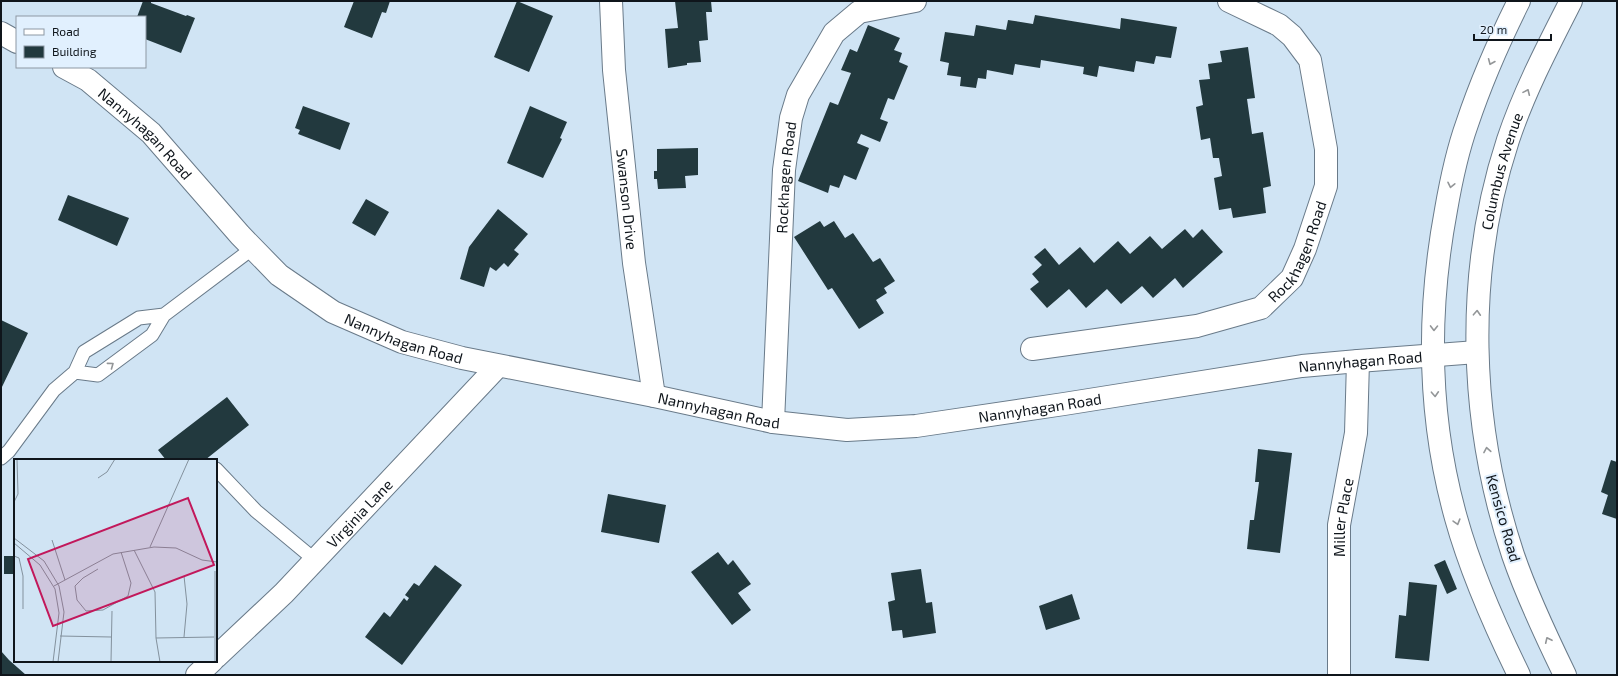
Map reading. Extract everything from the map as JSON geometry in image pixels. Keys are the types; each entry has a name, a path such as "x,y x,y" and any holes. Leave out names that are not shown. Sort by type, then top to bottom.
{"street":[{"name":"Swanson Drive","path":"611,1 614,70 634,263 654,396"},
{"name":"Rockhagen Road","path":"773,422 784,170 791,118 798,95 834,33 859,12 914,1"},
{"name":"Rockhagen Road","path":"1032,349 1197,326 1261,308 1292,278 1305,249 1326,186 1326,149 1310,60 1292,36 1279,25 1229,1"},
{"path":"1519,1 1479,90 1457,158 1442,230 1434,307 1435,402 1443,462 1465,548 1486,603 1519,675"},
{"name":"Columbus Avenue","path":"1477,352 1479,287 1485,233 1494,191 1508,140 1524,98 1543,55 1571,1"},
{"path":"1,33 16,41"},
{"name":"Nannyhagan Road","path":"66,68 88,80 151,133 191,180 279,275 333,312 402,342 462,358 654,396 773,422 847,430 916,426 1048,407 1302,366 1477,352"},
{"name":"Kensico Road","path":"1477,352 1486,447 1505,527 1514,556 1535,611 1566,675"},
{"name":"Miller Place","path":"1339,675 1339,525 1356,433 1358,361"},
{"name":"Virginia Lane","path":"217,656 274,603 498,366"},
{"path":"197,675 211,662"}],"lane":[{"path":"75,372 98,375 152,335 164,315 253,248"},
{"path":"1,458 9,451 54,390 75,372 84,352 139,318 164,315"},
{"path":"217,470 256,511 315,560"}],"building":[{"path":"143,1 151,1 151,3 195,18 181,53 146,39 146,16 137,16"},
{"path":"354,1 390,1 386,13 382,12 372,38 344,27"},
{"path":"517,1 553,16 529,72 494,57"},
{"path":"675,1 711,1 712,12 706,12 708,40 699,41 701,62 687,63 687,65 668,68 665,29 678,28"},
{"path":"1035,15 1120,29 1121,18 1177,27 1171,58 1156,56 1154,64 1136,61 1134,72 1099,66 1097,77 1083,74 1084,67 1041,60 1040,68 1015,64 1013,75 987,70 986,79 978,78 976,88 960,86 961,77 947,75 949,63 940,61 945,32 974,36 976,25 1006,30 1008,20 1033,24"},
{"path":"868,25 900,38 894,50 902,53 899,62 908,66 894,100 888,98 880,119 888,122 880,142 861,134 857,143 869,148 856,180 844,175 839,188 830,185 828,193 798,181 830,102 838,105 851,73 841,70 850,49 857,52"},
{"path":"1248,47 1255,98 1247,99 1252,134 1263,132 1271,186 1263,188 1266,213 1233,218 1231,208 1219,210 1214,178 1222,176 1219,158 1213,158 1210,138 1201,140 1196,107 1203,105 1199,80 1210,79 1208,64 1222,62 1220,51"},
{"path":"303,106 350,123 340,150 298,134 300,130 295,128"},
{"path":"530,106 567,122 560,138 562,139 543,178 507,163"},
{"path":"698,148 698,175 685,176 686,188 658,189 657,179 654,179 654,171 657,171 657,149"},
{"path":"68,195 129,218 117,246 58,220"},
{"path":"366,199 389,212 375,236 352,223"},
{"path":"498,209 528,234 514,250 519,254 508,267 504,263 496,271 490,267 484,287 460,279 469,247"},
{"path":"820,221 824,227 834,221 845,238 853,233 873,262 880,258 895,281 884,288 887,293 876,300 884,313 859,329 832,288 828,290 794,237"},
{"path":"1185,229 1193,238 1202,229 1223,252 1183,288 1175,278 1153,298 1142,286 1121,304 1107,289 1086,308 1069,289 1047,308 1030,289 1039,282 1032,274 1042,265 1034,257 1045,248 1059,265 1080,247 1094,263 1118,241 1130,254 1150,236 1162,249"},
{"path":"1,320 28,333 1,389"},
{"path":"227,397 249,425 206,459 165,459 158,450"},
{"path":"1258,449 1292,453 1280,553 1247,549 1250,520 1254,520 1259,482 1255,482"},
{"path":"1611,460 1617,462 1617,519 1602,514 1608,495 1601,492"},
{"path":"608,494 666,505 659,543 601,532"},
{"path":"718,552 728,565 733,560 751,584 738,593 751,610 732,625 691,572"},
{"path":"4,556 14,556 14,574 4,574"},
{"path":"1445,560 1457,589 1447,594 1434,565"},
{"path":"435,565 462,585 402,665 365,637 384,612 390,617 404,598 407,601 409,598 405,595 414,583 419,586"},
{"path":"921,569 926,603 932,602 936,633 903,638 902,630 892,631 888,602 895,600 891,573"},
{"path":"1409,582 1437,585 1429,661 1395,658 1399,615 1406,616"},
{"path":"1072,594 1080,619 1046,630 1039,606"},
{"path":"1,651 9,660 26,675 1,675"}]}
